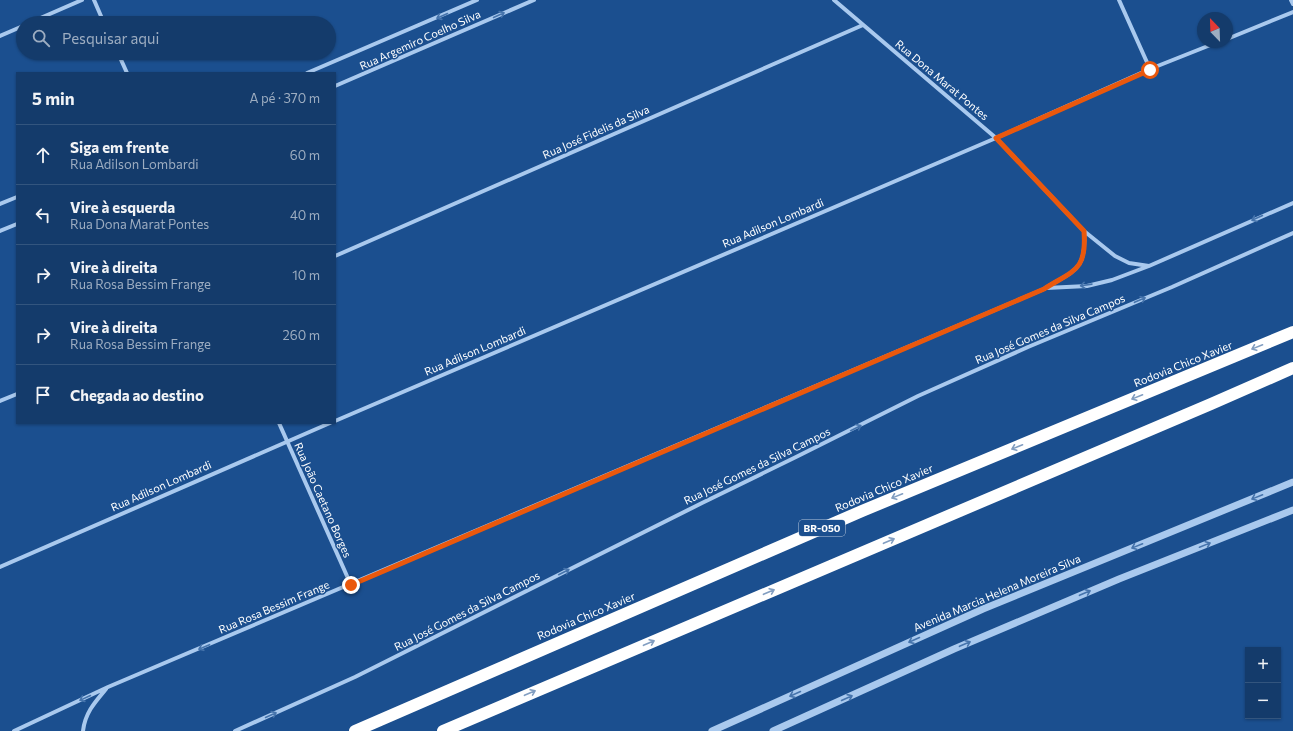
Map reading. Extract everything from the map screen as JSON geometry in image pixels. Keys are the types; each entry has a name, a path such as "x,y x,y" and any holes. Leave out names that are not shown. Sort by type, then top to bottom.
{"highway":[{"name":"Rodovia Chico Xavier","path":"355,731 862,511 1293,332"},
{"path":"442,731 1196,411 1293,368"},
{"path":"450,731 509,702"}],"street":[{"path":"45,16 82,0"},
{"path":"94,0 101,16"},
{"name":"Rua Argemiro Coelho Silva","path":"309,72 477,0"},
{"name":"Rua Argemiro Coelho Silva","path":"336,86 534,0"},
{"name":"Rua Dona Marat Pontes","path":"834,0 996,138 1084,231 1115,256 1129,263 1149,266"},
{"path":"1119,0 1150,70"},
{"path":"1291,0 1293,4"},
{"path":"1233,36 1293,12"},
{"name":"Rua José Fidelis da Silva","path":"336,256 863,25"},
{"path":"0,36 16,29"},
{"name":"Rua Adilson Lombardi","path":"336,421 1203,48"},
{"path":"121,60 127,72"},
{"path":"0,204 16,197"},
{"path":"1044,289 1087,286 1112,280 1149,266 1293,203"},
{"path":"0,231 16,224"},
{"name":"Rua Rosa Bessim Frange","path":"14,731 108,687 351,585 1044,289 1077,269 1083,260 1085,243 1084,231"},
{"name":"Rua José Gomes da Silva Campos","path":"235,731 355,677 918,396 1028,347 1172,287 1293,233"},
{"path":"0,401 16,394"},
{"name":"Rua João Caetano Borges","path":"279,424 351,585"},
{"name":"Rua Adilson Lombardi","path":"0,567 328,424"},
{"name":"Avenida Marcia Helena Moreira Silva","path":"712,731 983,609 1293,482"},
{"path":"773,731 969,643 1119,579 1293,510"},
{"path":"83,731 86,716 91,707 108,687"}],"route":[{"path":"351,585 1044,289 1077,269 1083,260 1085,250 1084,231 996,138 1150,70"}]}
